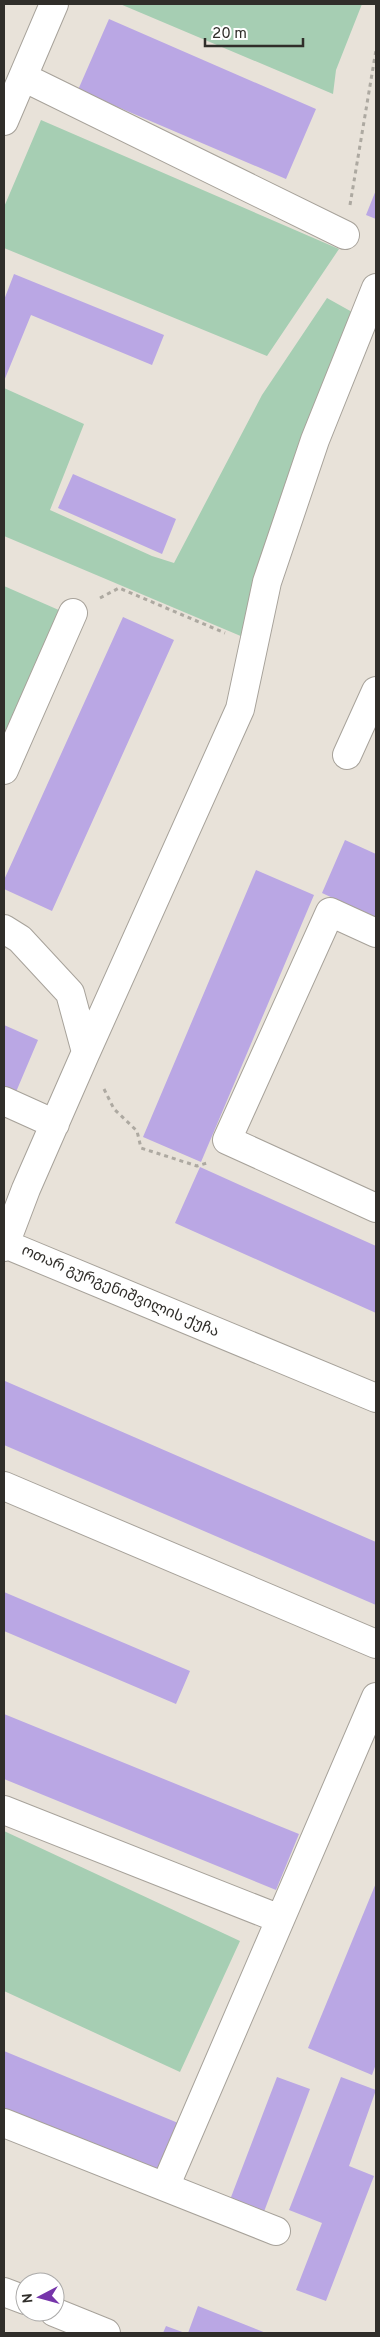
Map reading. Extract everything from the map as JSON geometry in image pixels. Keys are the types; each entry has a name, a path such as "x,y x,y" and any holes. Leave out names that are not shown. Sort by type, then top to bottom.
{"street":[{"path":"4,121 54,4"},
{"path":"23,77 345,235"},
{"name":"ოთარ გურგენიშვილის ქუჩა","path":"376,288 315,440 266,582 240,709 86,1052 4,1246 376,1398"},
{"path":"4,770 73,612"},
{"path":"347,755 376,691"},
{"path":"376,933 330,912 227,1140 376,1208"},
{"path":"4,929 20,939 70,993 86,1052"},
{"path":"4,1101 55,1124"},
{"path":"4,1486 376,1644"},
{"path":"165,2187 376,1697"},
{"path":"4,1810 280,1920"},
{"path":"4,2123 276,2231"},
{"path":"65,2316 106,2333"}],"path":[{"path":"345,235 376,50"},
{"path":"73,612 120,588 253,645"},
{"path":"86,1052 114,1109 137,1131 141,1148 197,1166 211,1162 227,1140"}],"green space":[{"path":"120,4 362,4 336,70 333,94"},
{"path":"41,120 339,249 267,356 4,248 4,207"},
{"path":"327,298 361,317 243,637 4,536 4,388 84,424 50,510 152,556 174,563 262,395"},
{"path":"4,586 61,611 4,744"},
{"path":"4,1831 240,1941 180,2072 4,1991"}],"building":[{"path":"109,19 316,109 286,179 78,90"},
{"path":"376,190 376,219 366,215"},
{"path":"14,274 164,335 152,365 31,315 4,381 4,300"},
{"path":"73,474 176,519 162,554 58,508"},
{"path":"123,617 174,640 52,911 4,889 4,880"},
{"path":"345,840 376,854 376,918 322,893"},
{"path":"256,870 314,895 201,1162 143,1137"},
{"path":"4,1025 38,1040 13,1099 4,1095"},
{"path":"200,1167 376,1246 376,1313 175,1223"},
{"path":"5,1381 376,1542 376,1605 4,1445"},
{"path":"4,1592 190,1671 176,1704 4,1631"},
{"path":"4,1714 299,1834 276,1890 4,1779"},
{"path":"376,1883 376,2064 372,2075 308,2048"},
{"path":"4,2051 183,2125 162,2176 4,2110"},
{"path":"277,2077 310,2089 262,2217 228,2205"},
{"path":"341,2077 376,2090 349,2166 374,2176 326,2301 296,2290 322,2223 289,2210"},
{"path":"198,2306 266,2333 188,2333"},
{"path":"166,2326 185,2333 163,2333"}]}
